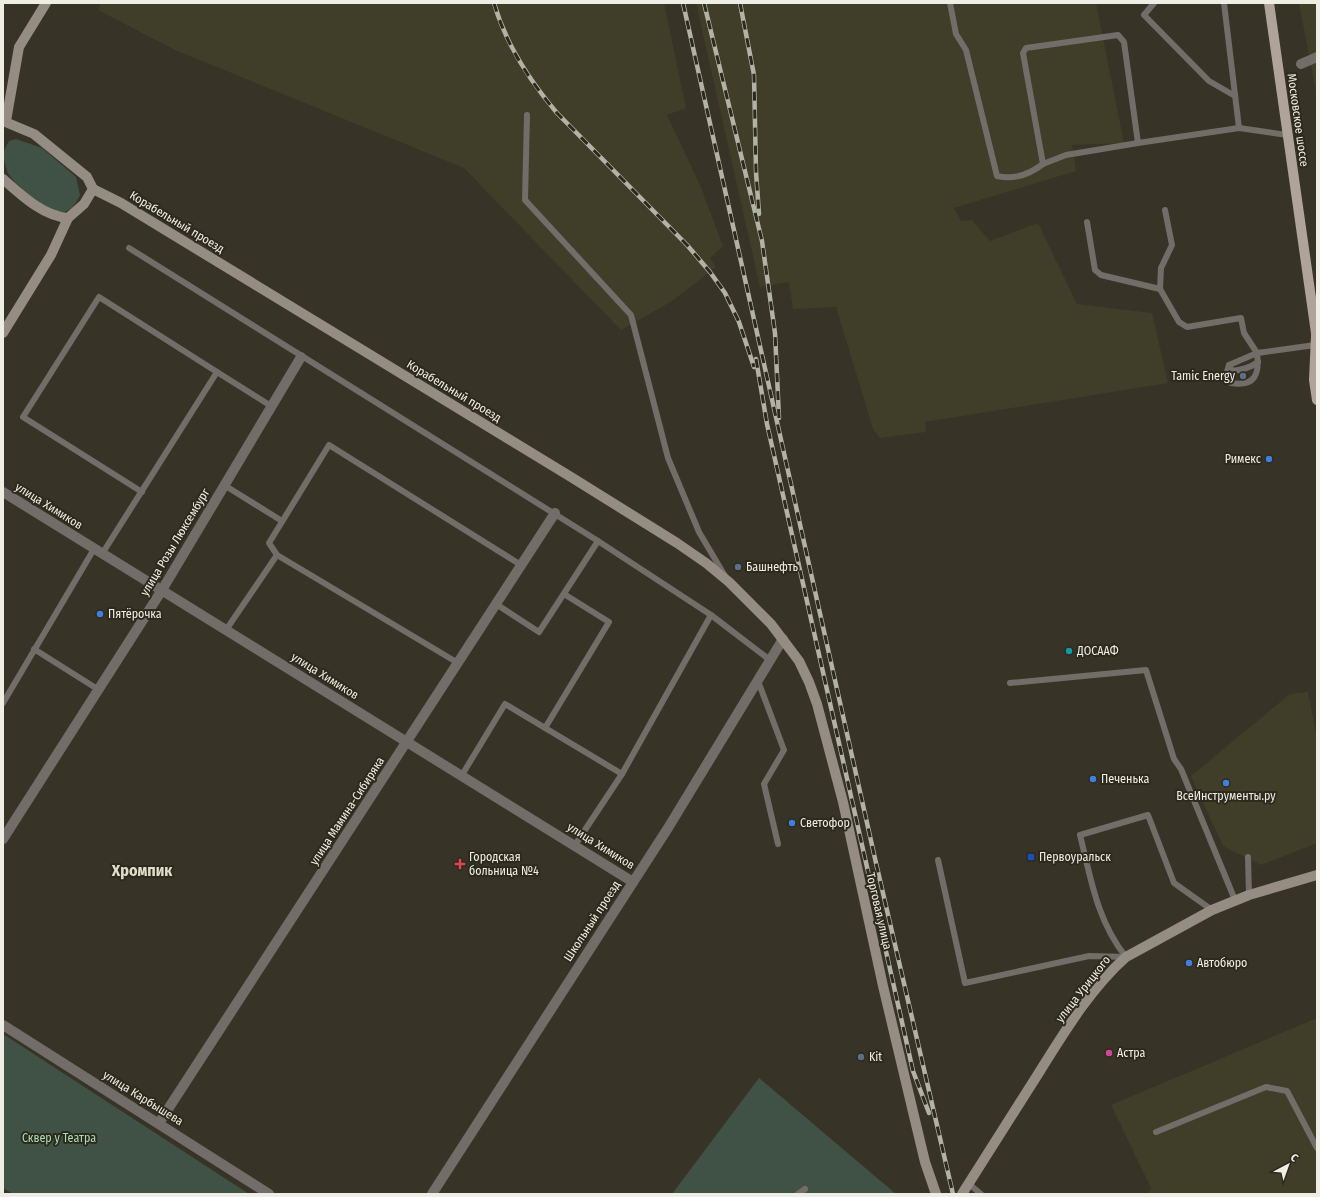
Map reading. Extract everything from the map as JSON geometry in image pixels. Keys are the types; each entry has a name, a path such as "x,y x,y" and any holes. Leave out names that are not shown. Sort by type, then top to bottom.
{"main road":[{"name":"Московское шоссе","path":"1269,3 1316,340 1314,380 1317,400"}],"street":[{"path":"3,333 52,255 68,218 84,204 93,189 87,177 34,134 4,121 19,47 46,3"},
{"path":"1301,64 1317,57"},
{"path":"3,179 38,206 54,216 68,218"},
{"name":"Корабельный проезд","path":"93,189 121,203 571,477 706,562 759,610 783,639"},
{"name":"улица Розы Люксембург","path":"3,839 162,590 270,406 301,357"},
{"name":"улица Химиков","path":"3,492 633,882"},
{"name":"улица Мамина-Сибиряка","path":"158,1123 408,742 555,513"},
{"name":"Школьный проезд","path":"432,1194 633,882 783,639"},
{"name":"Торговая улица","path":"783,639 802,668 817,704 843,802 882,986 925,1162 936,1194"},
{"name":"улица Урицкого","path":"962,1194 1062,1037 1100,985 1126,957 1212,910 1235,900 1317,875"},
{"name":"улица Карбышева","path":"3,1025 269,1194"}],"lane":[{"path":"950,3 956,34 966,50 998,176 1009,178 1034,171 1044,164 1066,155 1239,128 1287,135"},
{"path":"1154,3 1144,15 1209,81 1235,96"},
{"path":"1224,3 1239,128"},
{"path":"1044,164 1023,53 1026,48 1118,35 1124,42 1138,143"},
{"path":"527,115 525,200 631,315 668,458 699,532 729,582"},
{"path":"1165,210 1172,244 1162,268 1160,289 1179,322 1187,327 1241,318 1244,333 1257,352 1258,362 1255,378 1248,382 1231,383 1227,378 1229,365 1257,352 1316,340"},
{"path":"1088,222 1095,270 1101,275 1160,289"},
{"path":"129,248 301,357 555,513 711,614 770,660"},
{"path":"142,492 24,417 99,297 270,406"},
{"path":"1229,365 1232,371 1252,367 1258,362"},
{"path":"3,703 34,649 98,551 142,492 217,372"},
{"path":"458,663 277,555 269,543 329,445 521,565"},
{"path":"224,485 282,521"},
{"path":"496,604 539,632 598,541"},
{"path":"226,630 277,555"},
{"path":"545,728 609,622 564,594"},
{"path":"575,845 622,774 711,614"},
{"path":"34,649 99,690"},
{"path":"1010,683 1146,670 1174,759 1181,769 1235,900"},
{"path":"758,681 784,750 764,784 778,844"},
{"path":"462,775 505,704 622,774"},
{"path":"1126,957 1108,932 1096,900 1080,835 1148,815 1174,883 1212,910"},
{"path":"1248,857 1249,895"},
{"path":"938,860 965,983 1089,956 1126,957"},
{"path":"1156,1132 1266,1087 1287,1091 1317,1148"},
{"path":"968,1184 981,1194"},
{"path":"798,1194 806,1189"}],"shaded area":[{"path":"101,3 664,3 686,108 667,115 700,185 723,246 710,258 716,267 672,301 621,330 464,168 175,50 98,10"},
{"path":"696,3 1096,3 1124,143 1072,145 1076,171 954,208 961,221 972,220 990,241 1038,223 1077,304 1152,313 1168,383 925,422 926,432 880,438 873,429 836,307 793,309 789,282 760,287"},
{"path":"1299,3 1317,3 1317,103 1315,86"},
{"path":"1308,692 1317,739 1317,843 1261,865 1223,846 1191,776 1290,694"},
{"path":"1317,1018 1317,1194 1147,1194 1151,1188 1111,1105"}],"green space":[{"path":"16,139 42,148 76,177 80,195 70,209 64,212 54,211 30,196 10,176 7,171 3,153 9,141"},
{"name":"Сквер у Театра","path":"3,1034 249,1194 13,1194 3,1188"},
{"path":"759,1078 896,1194 672,1194"}],"railway":[{"path":"494,3 512,48 528,75 547,101 687,245 710,272 725,293 739,322 754,367"},
{"path":"683,3 876,863 953,1194"},
{"path":"704,3 762,241 775,333 779,418"},
{"path":"740,3 754,75 756,172 759,214"},
{"path":"756,359 767,424 913,1071 929,1113"}],"place":[{"name":"Tamic Energy","path":"1243,376"},
{"name":"Римекс","path":"1269,459"},
{"name":"Башнефть","path":"738,567"},
{"name":"Пятёрочка","path":"100,614"},
{"name":"ДОСААФ","path":"1069,651"},
{"name":"Печенька","path":"1093,779"},
{"name":"ВсеИнструменты.ру","path":"1226,783"},
{"name":"Светофор","path":"792,823"},
{"name":"Первоуральск","path":"1031,857"},
{"name":"Городская больница №4","path":"460,864"},
{"name":"Автобюро","path":"1189,963"},
{"name":"Астра","path":"1109,1053"},
{"name":"Kit","path":"861,1057"}],"district":[{"name":"Хромпик","path":"142,870"}]}
